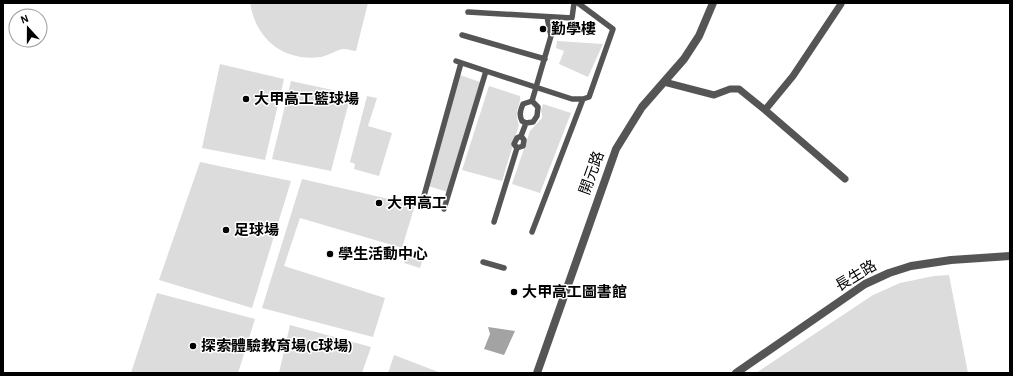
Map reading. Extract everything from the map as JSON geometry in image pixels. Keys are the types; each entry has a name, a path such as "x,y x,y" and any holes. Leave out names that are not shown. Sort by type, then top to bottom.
{"street":[{"path":"468,12 572,18 574,3"},
{"path":"422,203 458,62 572,99 583,99 590,97 613,29 578,3"},
{"name":"開元路","path":"537,373 616,149 642,107 684,59 699,36 713,3"},
{"path":"765,110 793,76 841,4"},
{"path":"532,101 551,36 547,17"},
{"path":"462,35 545,59"},
{"path":"444,208 486,71"},
{"path":"664,82 714,95 739,89 845,179"},
{"path":"532,232 583,99"},
{"path":"532,101 538,107 537,116 533,122 522,122 520,114 523,104 532,101"},
{"path":"494,222 517,148 514,144 517,138 521,136 526,123"},
{"name":"長生路","path":"736,373 865,284 889,273 911,266 925,264 1010,256"},
{"path":"483,262 504,268"}],"shaded area":[{"path":"250,3 368,3 356,51 342,49 321,57 307,58 283,52 265,37 253,16"},
{"path":"557,41 603,44 588,77 559,64 564,51 556,48"},
{"name":"大甲高工籃球場","path":"220,64 284,79 265,160 202,148"},
{"path":"460,75 480,82 448,192 428,186"},
{"name":"大甲高工籃球場","path":"291,81 351,94 331,171 272,159"},
{"path":"489,86 520,96 517,112 517,120 519,125 502,181 462,170"},
{"path":"367,96 377,98 368,126 392,133 379,176 354,169 355,164 350,162"},
{"path":"543,104 571,113 540,193 512,184 530,131 542,118 541,110"},
{"name":"足球場","path":"200,162 291,181 252,308 159,280"},
{"path":"302,179 415,205 402,248 300,218 284,266 385,298 373,337 262,308"},
{"path":"408,253 423,258 420,268 404,263"},
{"path":"949,275 968,373 756,373 873,295 900,283 934,276"},
{"name":"探索體驗教育場(C球場)","path":"157,293 255,319 238,373 131,373"},
{"path":"290,325 371,347 362,373 279,373"},
{"path":"488,327 515,331 504,355 484,349 490,334"},
{"path":"394,355 441,373 388,373"}],"place":[{"name":"勤學樓","path":"543,29"},
{"name":"大甲高工籃球場","path":"246,99"},
{"name":"大甲高工","path":"379,203"},
{"name":"足球場","path":"226,230"},
{"name":"學生活動中心","path":"330,254"},
{"name":"大甲高工圖書館","path":"514,292"},
{"name":"探索體驗教育場(C球場)","path":"193,346"}]}
